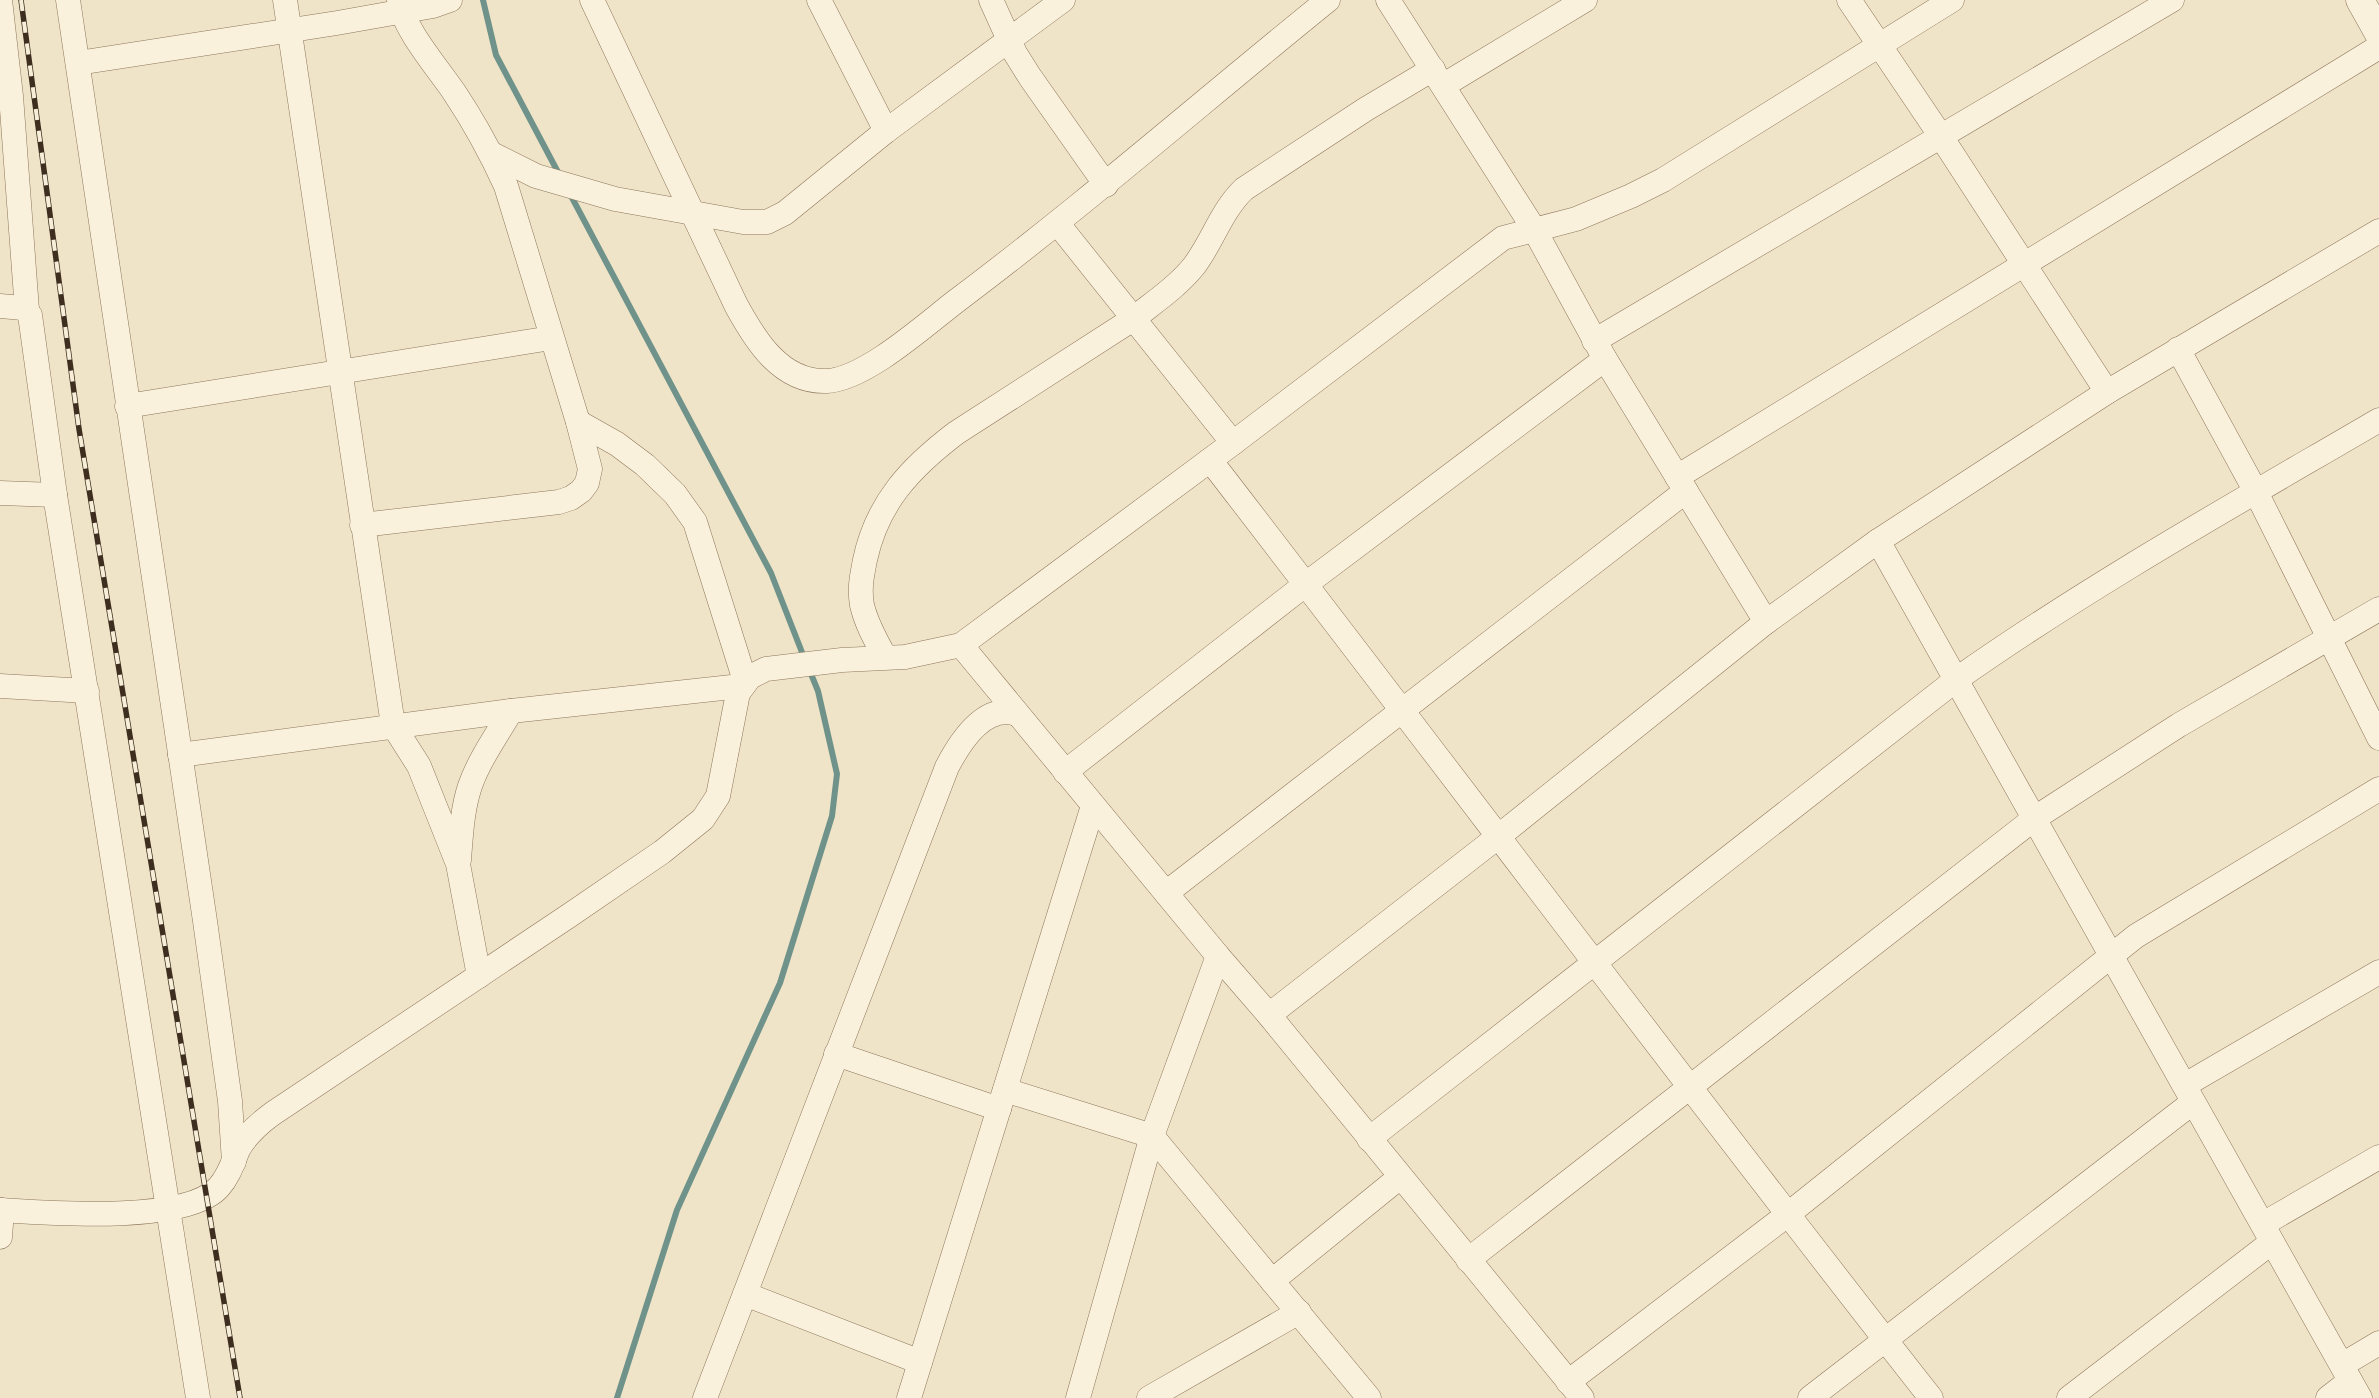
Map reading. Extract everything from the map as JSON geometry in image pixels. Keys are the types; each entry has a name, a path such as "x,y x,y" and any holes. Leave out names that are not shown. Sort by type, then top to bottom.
{"street":[{"path":"0,0 5,96 27,310 30,315 55,495 198,1398"},
{"path":"68,0 230,1101 234,1162"},
{"path":"285,0 342,371 362,525 393,725 414,755 422,772 458,864 479,976"},
{"path":"78,63 290,31 400,5 433,6 450,0"},
{"path":"592,0 736,305 751,332 766,352 785,369 800,378 826,381 847,377 887,353 1058,224 1328,0"},
{"path":"819,0 886,131"},
{"path":"991,0 1030,77 1106,185"},
{"path":"492,154 536,176 615,199 744,222 774,220 886,131 1063,0"},
{"path":"1388,0 1534,229 1600,350 1766,622"},
{"path":"885,657 865,614 860,588 871,534 882,511 904,478 930,452 1133,319 1172,287 1194,266 1230,204 1244,189 1366,109 1438,77 1585,0"},
{"path":"1849,0 1940,135 2107,392"},
{"path":"0,1237 1,1210 98,1214 168,1208 207,1198 219,1187 246,1138 272,1114 662,852 703,819 718,796 734,714 743,684 754,673 779,667 924,654 961,645 1233,443 1503,238 1593,212 1663,180 1952,0"},
{"path":"1065,772 1306,584 1600,350 1940,135 2172,0"},
{"path":"362,525 559,502 571,498 581,491 587,483 590,469 578,422 506,186 492,154 455,94 410,28 400,5"},
{"path":"1166,893 1403,710 1681,484 2024,264 2374,25"},
{"path":"1058,224 1233,443"},
{"path":"1269,1015 1499,836 1766,622 1878,541 2107,392 2379,231"},
{"path":"0,306 21,307 27,310"},
{"path":"127,406 551,338"},
{"path":"2178,349 2256,492 2379,738"},
{"path":"1368,1139 1957,680 2007,644 2256,492 2379,420"},
{"path":"578,422 616,444 645,465 676,494 694,522 743,684"},
{"path":"1210,460 1403,710 1689,1088 1931,1398"},
{"path":"0,493 55,495"},
{"path":"1878,541 2350,1381"},
{"path":"1468,1260 2035,818 2179,725 2379,609"},
{"path":"961,645 1093,806 1269,1015 1368,1139 1575,1390 1787,1215 2136,936 2379,789"},
{"path":"180,755 393,725 743,684"},
{"path":"0,686 87,691"},
{"path":"458,864 464,814 470,786 510,711"},
{"path":"705,1398 947,767 973,727 996,714 1008,711 1017,714"},
{"path":"909,1398 1093,806"},
{"path":"1078,1398 1152,1136 1218,956"},
{"path":"1810,1398 1886,1340 2189,1094 2379,972"},
{"path":"836,1054 1002,1100 1152,1136 1369,1398"},
{"path":"2069,1398 2268,1233 2379,1157"},
{"path":"1272,1281 1400,1177"},
{"path":"745,1294 920,1362"},
{"path":"1149,1398 1299,1312"},
{"path":"2328,1398 2350,1381 2379,1343"}],"waterway":[{"path":"483,0 496,55 560,176"},
{"path":"569,192 771,573 805,660"},
{"path":"617,1398 677,1210 780,983 832,816 837,774 818,691 809,669"}],"railway":[{"path":"21,0 79,429 240,1398"}]}
